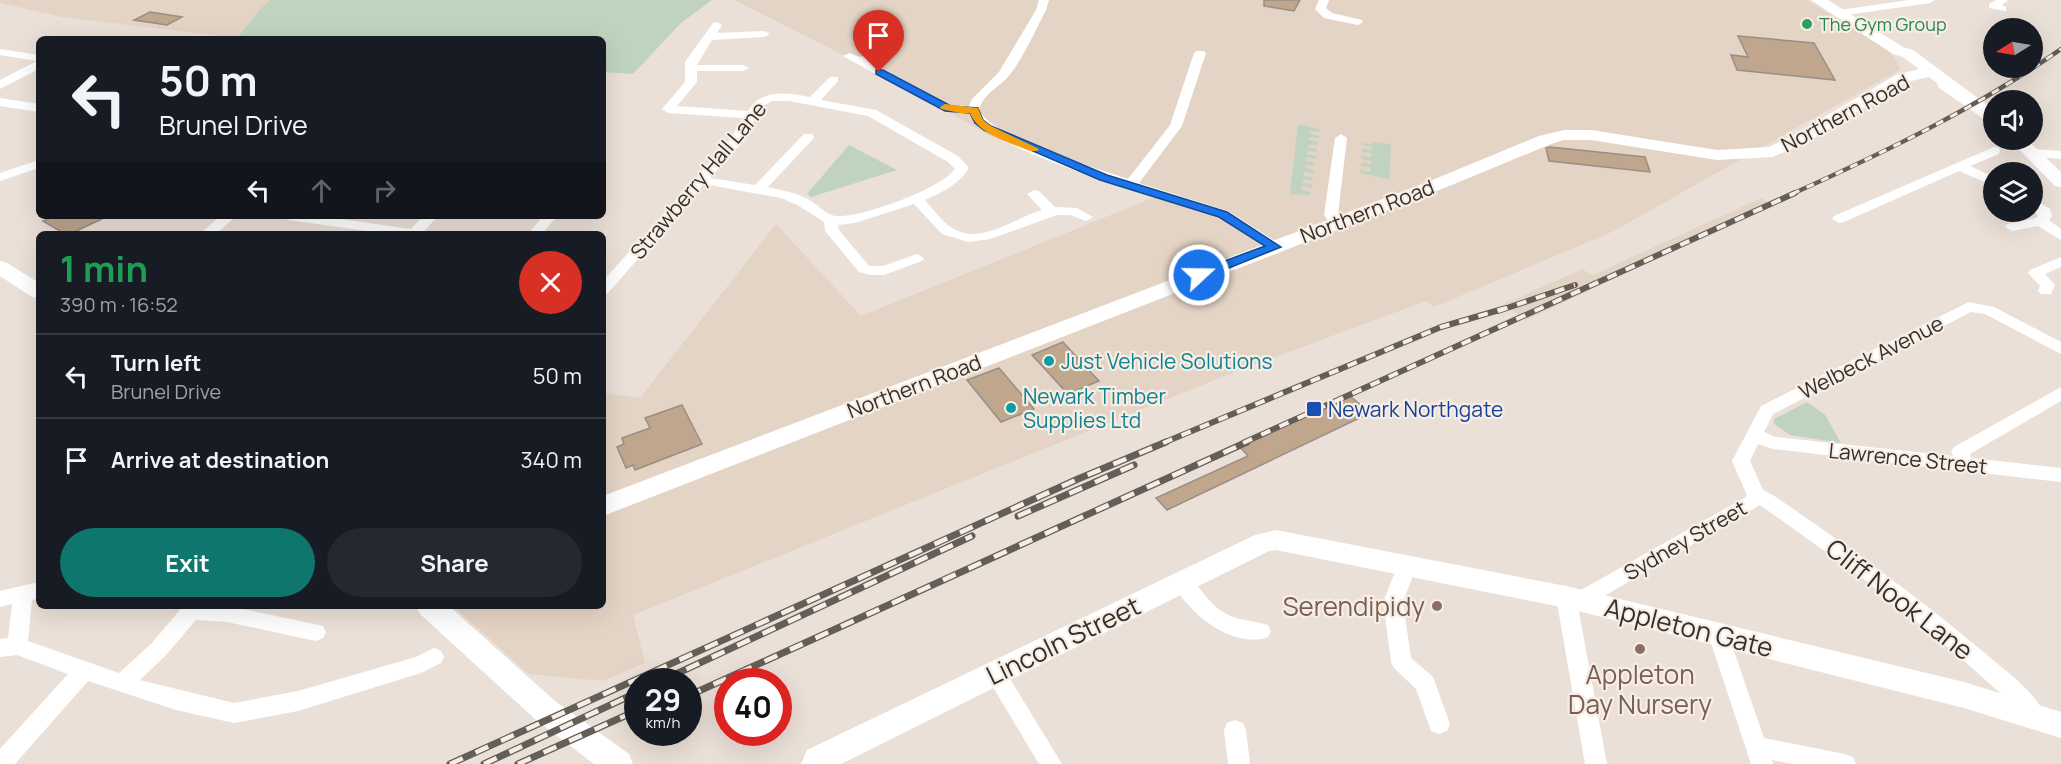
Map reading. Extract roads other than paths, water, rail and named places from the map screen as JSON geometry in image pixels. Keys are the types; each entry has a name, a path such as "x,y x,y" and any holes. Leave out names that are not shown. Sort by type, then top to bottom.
{"street":[{"path":"1044,0 1041,10 1007,69 979,98 974,110 979,121 994,132 1057,160 1130,186 1223,214 1275,247"},
{"path":"1324,0 1320,9 1324,14 1358,22"},
{"path":"1818,0 1898,51 1898,54 1930,72 1983,110"},
{"path":"1840,13 1898,2 1930,0"},
{"path":"717,26 691,62 691,82 668,109 752,115"},
{"path":"709,37 764,34"},
{"path":"0,52 36,58"},
{"path":"878,53 854,59 949,109 974,110"},
{"path":"1130,186 1176,126 1200,53"},
{"path":"0,85 36,66"},
{"path":"691,68 743,68"},
{"name":"Northern Road","path":"606,505 1337,223 1545,140 1564,135 1591,135 1717,155 1772,152 1902,78 1930,72"},
{"path":"1902,78 1929,81 1953,90"},
{"path":"813,101 834,79"},
{"name":"Strawberry Hall Lane","path":"606,287 734,143 758,104 769,98 789,97 813,101"},
{"path":"702,180 795,198 831,221 850,220 916,198 955,179 962,168 957,161 872,113 813,101"},
{"path":"0,102 36,108"},
{"path":"757,191 808,136"},
{"path":"1337,223 1331,215 1341,138"},
{"path":"2030,150 2061,182"},
{"path":"1839,219 1994,151"},
{"path":"2033,153 2061,155"},
{"path":"0,177 36,165"},
{"path":"1960,167 1983,177"},
{"path":"1034,194 1052,212"},
{"path":"916,198 951,234 963,237 985,236 1063,210 1074,211 1086,218"},
{"path":"211,231 225,219"},
{"path":"313,219 349,229 383,231"},
{"path":"419,231 429,219"},
{"path":"538,231 548,219"},
{"path":"831,221 832,231 864,269 870,272 879,272 916,258"},
{"path":"2012,227 2036,222"},
{"path":"2042,222 2061,236"},
{"path":"2046,291 2048,285 2035,273 2061,261"},
{"path":"0,267 36,290"},
{"name":"Welbeck Avenue","path":"1756,495 1742,461 1767,410 1970,307 1989,310 2061,349"},
{"path":"1964,464 1960,452 2061,393"},
{"name":"Lawrence Street","path":"1756,436 1773,443 2061,475"},
{"name":"Sydney Street","path":"1573,598 1753,502 1756,495"},
{"name":"Cliff Nook Lane","path":"1756,495 1770,502 1868,571 2007,685 2034,715"},
{"name":"Lincoln Street","path":"817,762 995,672 1264,542 1276,540 1312,546"},
{"name":"Appleton Gate","path":"1312,546 1573,598 2034,715 2061,725"},
{"path":"1407,565 1393,602 1401,662 1425,684 1439,724"},
{"path":"1182,582 1211,617 1235,628 1261,631"},
{"path":"0,598 31,592"},
{"path":"31,592 8,647 176,700 234,713 298,701 421,664 434,657"},
{"path":"1573,598 1596,764"},
{"path":"122,684 159,649 192,609 316,632"},
{"path":"433,609 545,710 612,760"},
{"path":"1718,634 1760,755 1845,764"},
{"path":"1,764 85,670"},
{"path":"995,672 1051,764"},
{"path":"1233,737 1239,764"}],"railway":[{"path":"1792,194 1930,128 1997,91 2061,49"},
{"path":"1243,443 1795,193"},
{"path":"1498,311 1575,285"},
{"path":"1163,443 1441,327 1506,308"},
{"path":"450,764 1078,479 1166,442"},
{"path":"702,690 1247,442"},
{"path":"1018,516 1134,465"},
{"path":"689,668 972,536"},
{"path":"484,764 624,699"},
{"path":"518,764 624,716"}],"place":[{"name":"The Gym Group","path":"1807,24"},
{"name":"Just Vehicle Solutions","path":"1049,361"},
{"name":"Newark Timber Supplies Ltd","path":"1011,408"},
{"name":"Newark Northgate","path":"1314,409"},
{"name":"Serendipidy","path":"1437,606"},
{"name":"Appleton Day Nursery","path":"1640,649"}]}
